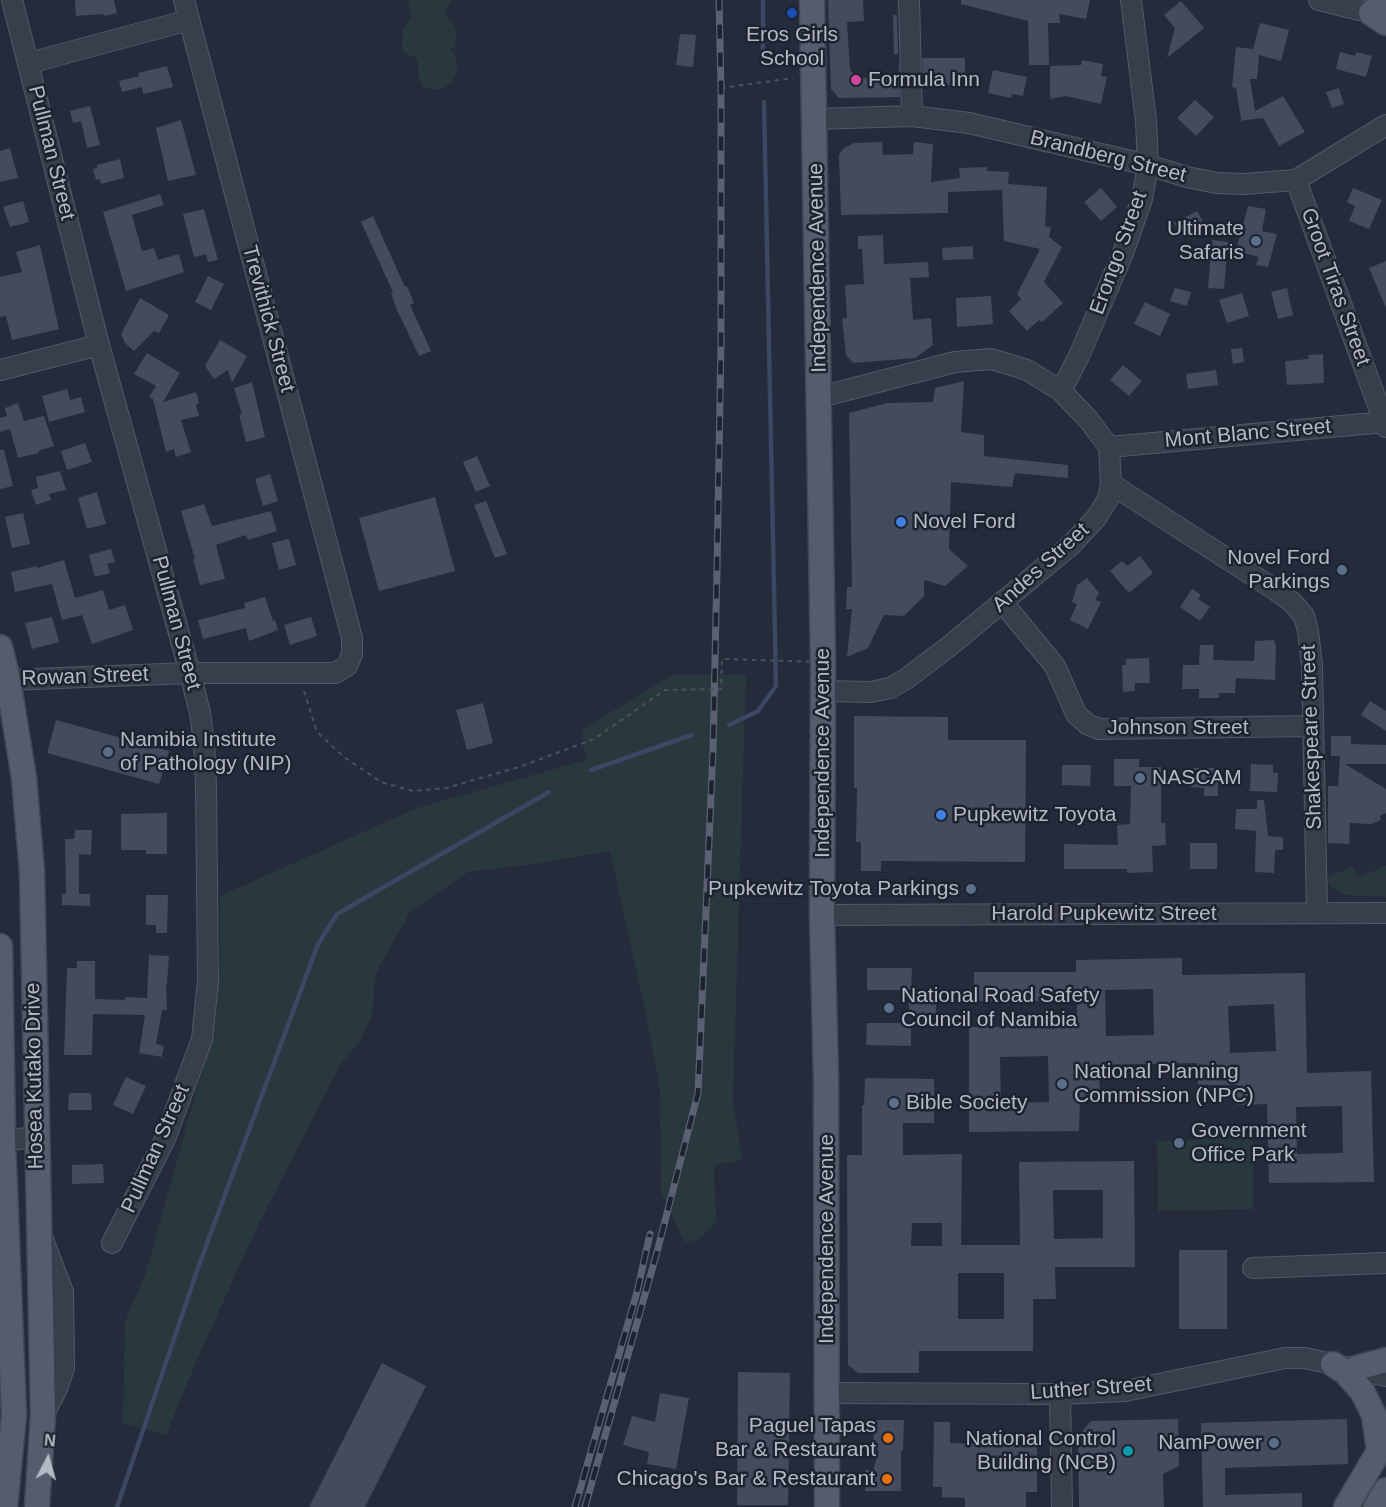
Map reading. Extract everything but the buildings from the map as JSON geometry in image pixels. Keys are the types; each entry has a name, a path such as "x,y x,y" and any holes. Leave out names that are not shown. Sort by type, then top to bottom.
{"main road":[{"name":"Independence Avenue","path":"812,0 816,119 823,662 822,915 826,1080 827,1507"},
{"name":"Hosea Kutako Drive","path":"0,647 8,680 24,778 32,872 43,1415 37,1507"},
{"name":"Hosea Kutako Drive","path":"0,946 1,1141 14,1415 6,1507"},
{"path":"1346,1507 1382,1445 1374,1415 1362,1391 1345,1372 1345,1366 1386,1360"},
{"path":"1376,1507 1386,1490"}],"street":[{"name":"Pullman Street","path":"12,0 99,345 200,712 206,786 208,981 202,1039 165,1139 112,1243"},
{"name":"Trevithick Street","path":"184,0 352,638"},
{"path":"909,0 912,116"},
{"name":"Erongo Street","path":"1061,391 1123,253 1142,199 1148,165 1144,93 1131,0"},
{"path":"1319,0 1382,13"},
{"path":"29,63 189,20"},
{"name":"Brandberg Street","path":"816,119 912,116 969,123 1148,165 1187,177 1217,183 1255,184 1296,180 1386,125"},
{"name":"Groot Tiras Street","path":"1296,180 1386,424"},
{"path":"0,370 99,345"},
{"path":"820,397 921,370 975,359 991,359 1027,370 1061,391 1088,419 1109,447"},
{"name":"Mont Blanc Street","path":"1109,447 1386,424"},
{"name":"Andes Street","path":"823,691 871,692 890,688 952,644 1071,545 1096,518 1108,499 1111,484 1109,447"},
{"name":"Shakespeare Street","path":"1111,484 1274,589 1292,602 1304,616 1312,665 1317,913"},
{"name":"Johnson Street","path":"1002,603 1055,666 1076,714 1087,724 1099,729 1312,726"},
{"name":"Rowan Street","path":"8,680 190,673 335,673 347,666 352,654 352,638"},
{"name":"Harold Pupkewitz Street","path":"822,915 1386,913"},
{"path":"1,1141 36,1137"},
{"path":"1253,1268 1386,1263"},
{"name":"Luther Street","path":"827,1393 1060,1394 1125,1391 1285,1358 1305,1358 1386,1376"},
{"path":"1060,1394 1062,1507"}],"path":[{"path":"721,88 814,75"},
{"path":"300,673 306,702 317,732 344,757 381,782 413,791 446,788 522,766 594,739 665,690 721,689 722,658 823,662"}],"shaded area":[{"path":"408,0 452,0 445,11 457,34 455,47 450,50 454,54 458,68 452,83 439,90 422,87 415,57 402,50 403,31 411,17"},
{"path":"672,675 746,675 733,1100 742,1160 714,1165 716,1223 698,1240 684,1242 661,1191 660,1089 610,851 468,872 410,912 376,973 372,1015 360,1042 342,1062 256,1229 166,1435 123,1423 125,1322 146,1272 215,1024 220,964 220,896 417,808 586,760 582,730"},
{"path":"1386,866 1386,897 1346,895 1332,888 1324,878 1352,867 1359,877"},
{"path":"1247,1137 1253,1142 1253,1209 1158,1211 1157,1141"}],"waterway":[{"path":"763,0 763,56"},
{"path":"729,725 758,711 776,686 764,102"},
{"path":"591,770 692,735"},
{"path":"117,1507 199,1265 318,944 337,914 549,792"}],"railway":[{"path":"585,1507 657,1252 698,1093 713,750 717,569 721,342 719,0"},
{"path":"575,1507 637,1292 650,1234"}],"place":[{"name":"Eros Girls School","path":"792,13"},
{"name":"Formula Inn","path":"856,80"},
{"name":"Ultimate Safaris","path":"1256,241"},
{"name":"Novel Ford","path":"901,522"},
{"name":"Novel Ford Parkings","path":"1342,570"},
{"name":"Namibia Institute of Pathology (NIP)","path":"108,752"},
{"name":"NASCAM","path":"1140,778"},
{"name":"Pupkewitz Toyota","path":"941,815"},
{"name":"Pupkewitz Toyota Parkings","path":"971,889"},
{"name":"National Road Safety Council of Namibia","path":"889,1008"},
{"name":"National Planning Commission (NPC)","path":"1062,1084"},
{"name":"Bible Society","path":"894,1103"},
{"name":"Government Office Park","path":"1179,1143"},
{"name":"Paguel Tapas Bar & Restaurant","path":"888,1438"},
{"name":"NamPower","path":"1274,1443"},
{"name":"National Control Building (NCB)","path":"1128,1451"},
{"name":"Chicago's Bar & Restaurant","path":"887,1479"}]}
